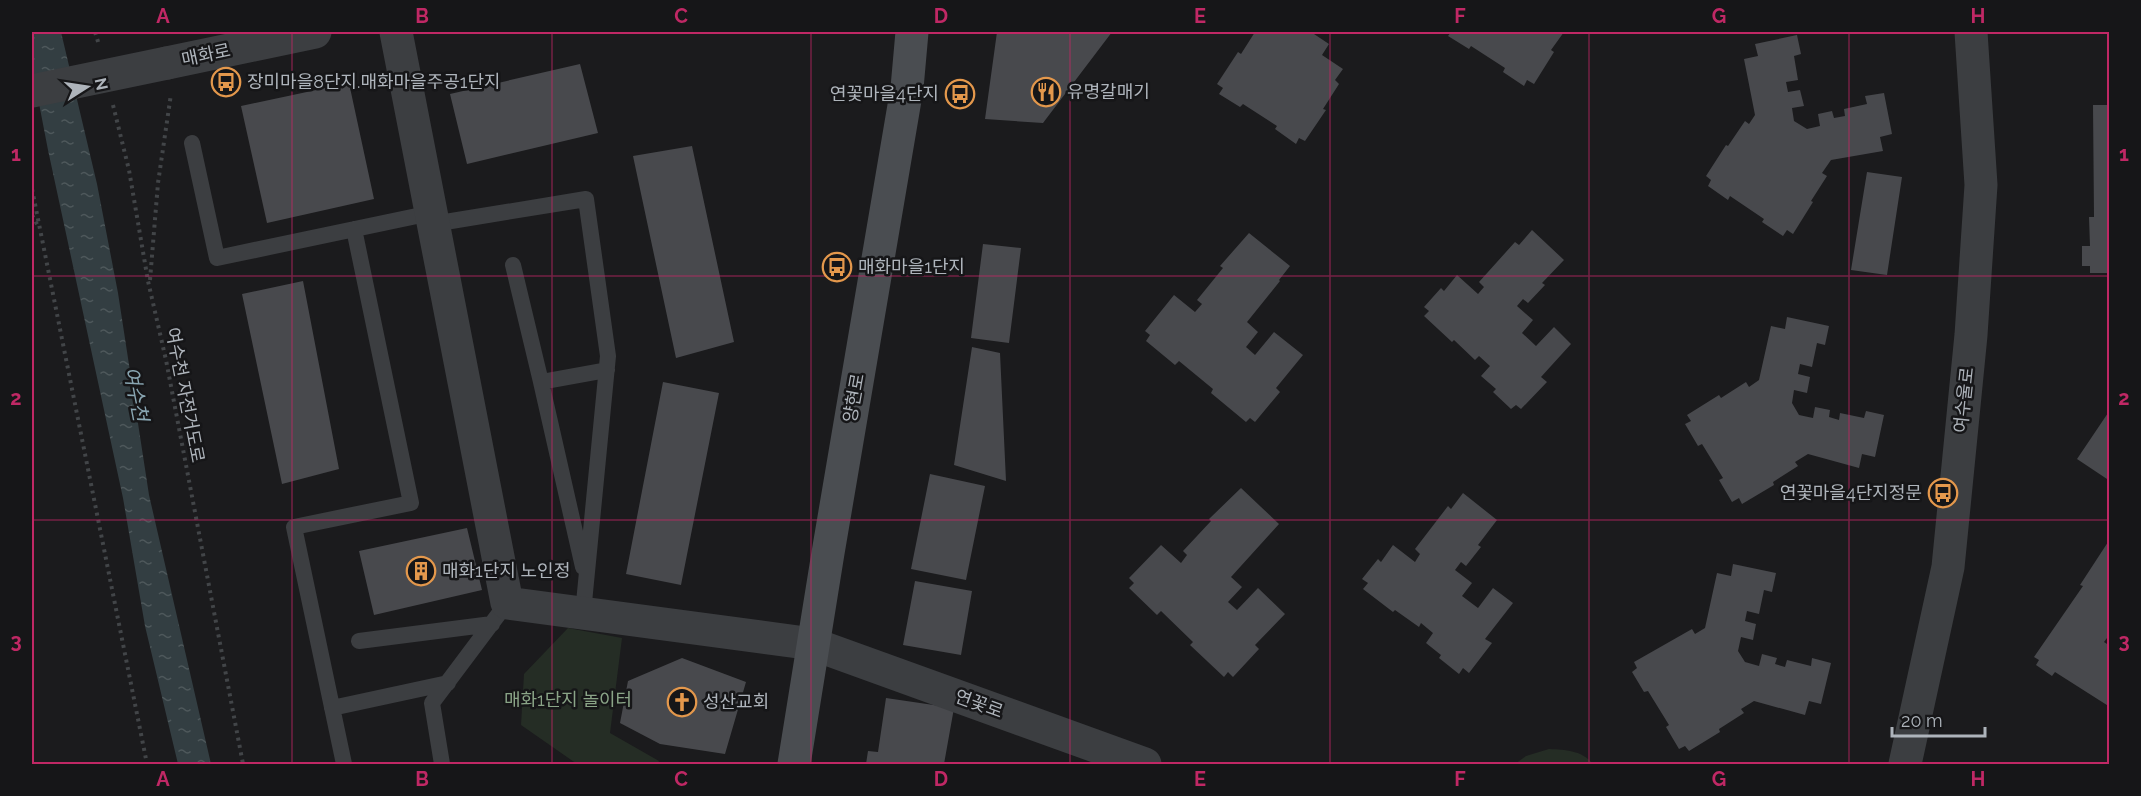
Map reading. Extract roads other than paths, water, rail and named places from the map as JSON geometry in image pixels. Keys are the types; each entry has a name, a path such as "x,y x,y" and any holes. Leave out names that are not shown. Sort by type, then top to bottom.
{"main road":[{"name":"양현로","path":"794,765 907,88 912,32"}],"street":[{"name":"매화로","path":"32,91 315,32"},
{"path":"396,32 432,219 499,613"},
{"name":"여수울로","path":"1905,765 1948,567 1971,335 1981,185 1971,32"},
{"name":"연꽃로","path":"499,613 585,597 813,644 1145,765"}],"lane":[{"path":"192,144 217,258 354,229 586,199 608,356 585,597"},
{"path":"344,765 294,527 411,503 354,229"},
{"path":"513,265 541,382 585,597"},
{"path":"541,382 607,370"},
{"path":"359,641 499,613"},
{"path":"442,765 432,704 499,613"},
{"path":"332,708 448,683"}],"water":[{"path":"32,32 61,32 97,184 118,293 149,495 211,764 178,764 145,626 123,498 48,150 32,67"}],"place":[{"name":"장미마을8단지.매화마을주공1단지","path":"226,82"},
{"name":"유명갈매기","path":"1046,92"},
{"name":"연꽃마을4단지","path":"960,94"},
{"name":"매화마을1단지","path":"837,267"},
{"name":"연꽃마을4단지정문","path":"1943,493"},
{"name":"매화1단지 노인정","path":"421,571"},
{"name":"성산교회","path":"682,702"}],"water label":[{"name":"여수천","path":"136,394"}],"park label":[{"name":"매화1단지 놀이터","path":"568,700"}]}
